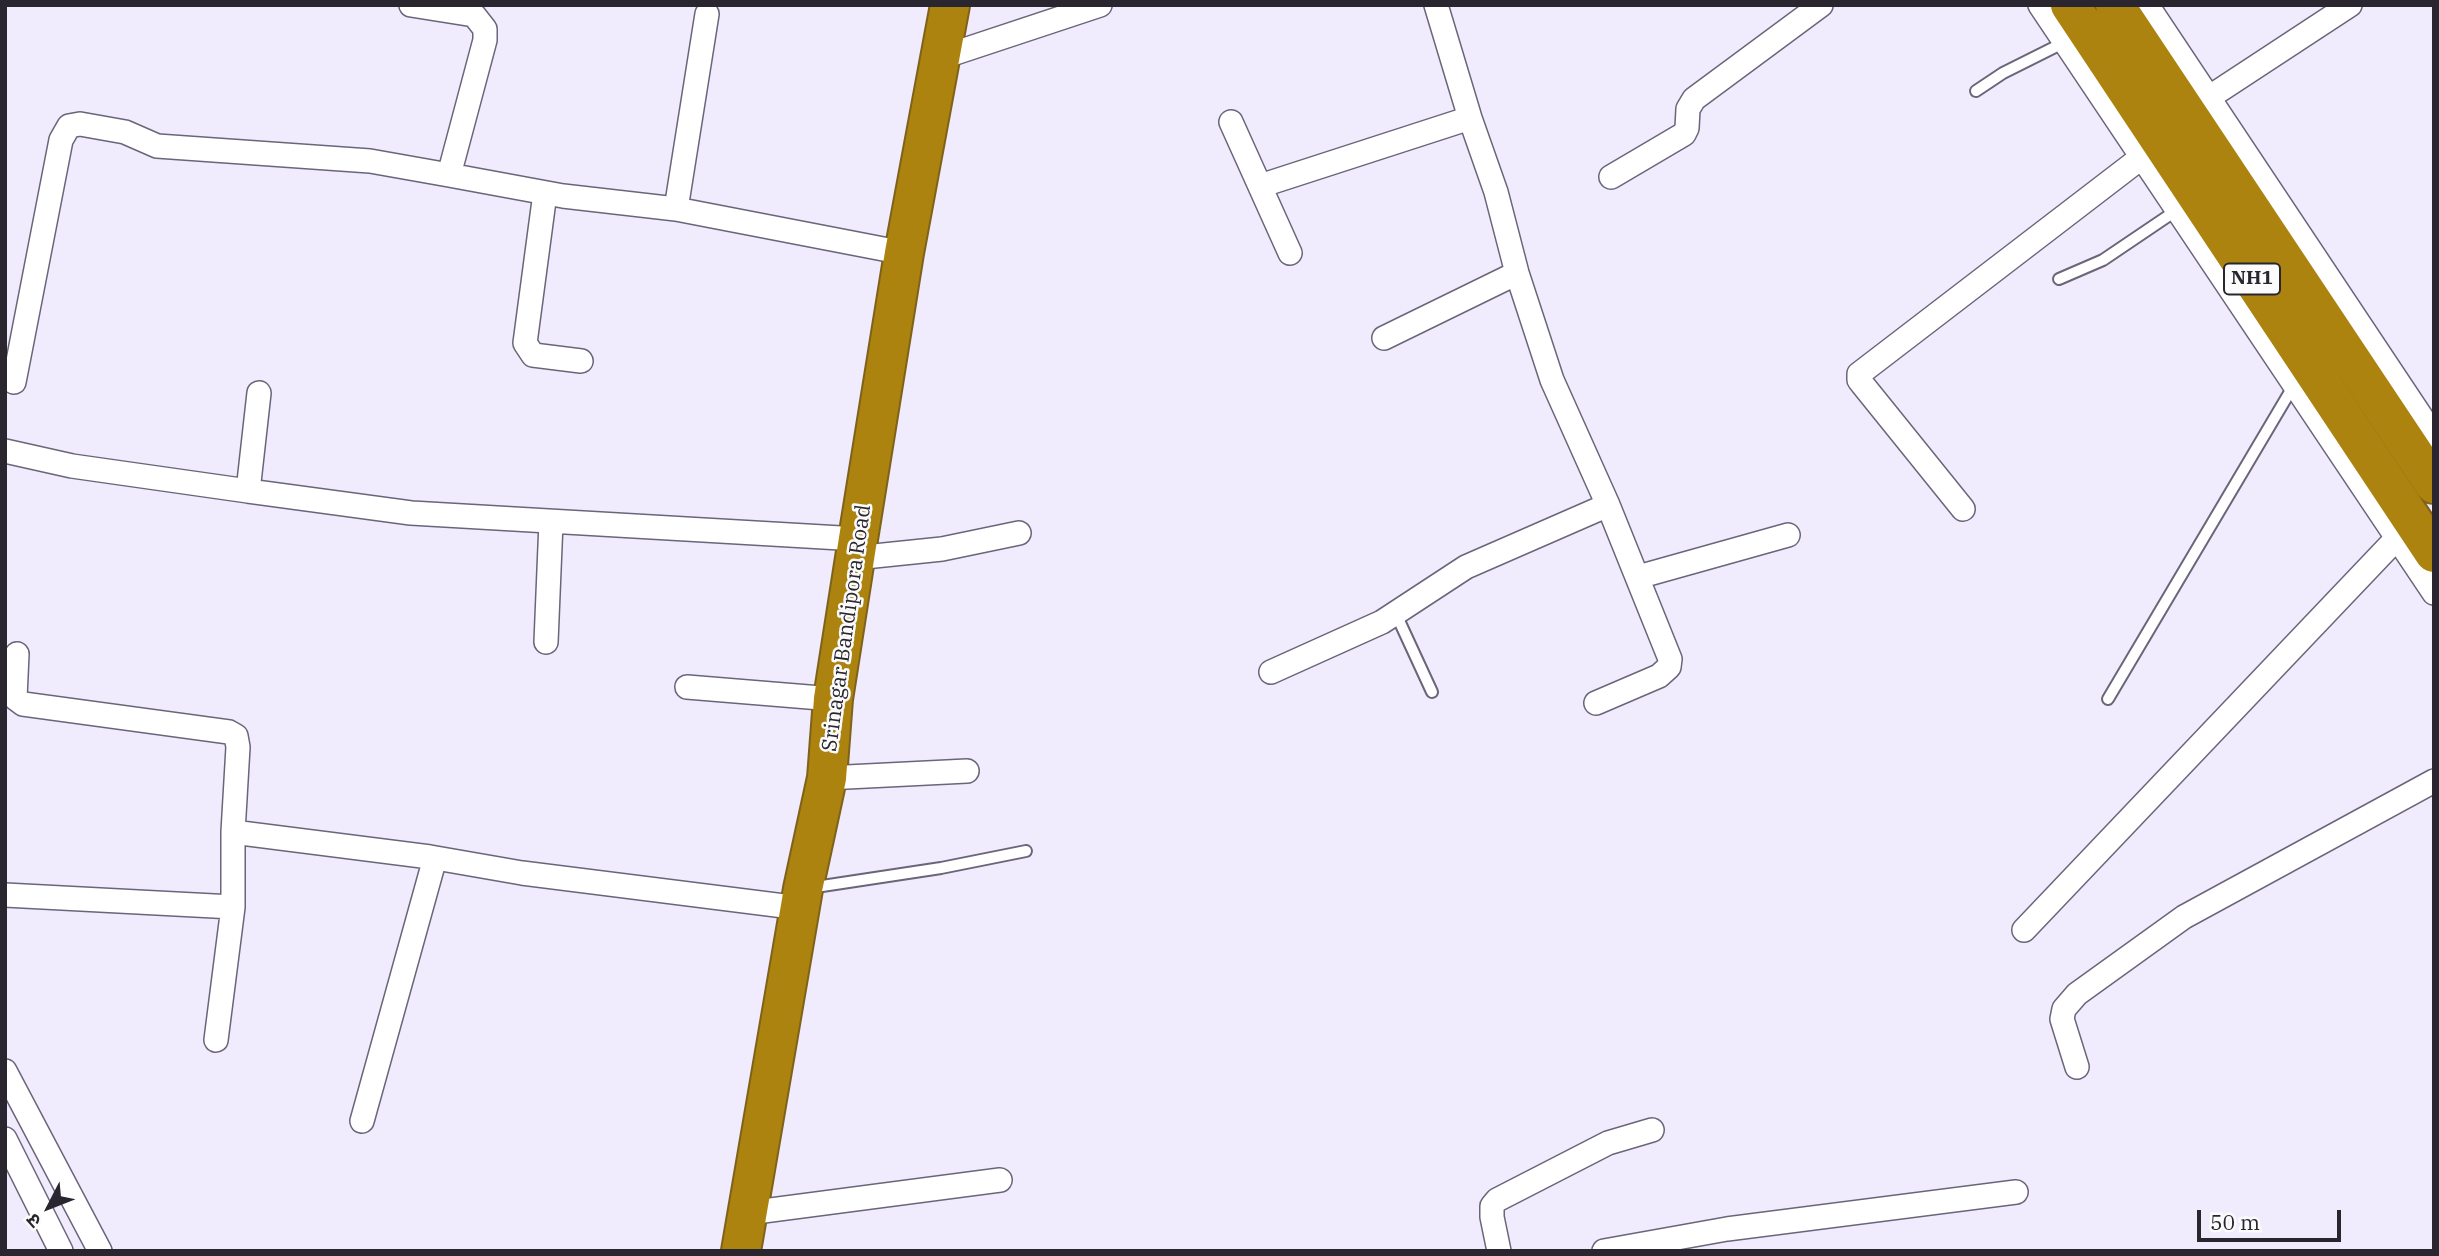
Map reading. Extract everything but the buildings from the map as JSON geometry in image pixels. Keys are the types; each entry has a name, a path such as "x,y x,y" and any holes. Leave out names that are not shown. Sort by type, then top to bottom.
{"highway":[{"name":"Srinagar Bandipora Road","path":"741,1251 802,898 827,778 833,699 857,548 904,253 950,5"},
{"name":"NH1","path":"2115,5 2198,105 2434,484"},
{"name":"NH1","path":"2067,24 2434,553"}],"street":[{"path":"411,5 474,15 485,29 485,40 449,175"},
{"path":"940,58 1100,5"},
{"path":"1436,5 1552,380 1608,505 1668,652 1669,667 1659,676 1596,703"},
{"path":"1611,177 1684,134 1688,109 1694,99 1821,5"},
{"path":"2040,5 2067,24 2142,157 2434,593"},
{"path":"2147,5 2198,105 2434,436"},
{"path":"2198,105 2350,5"},
{"path":"676,209 706,14"},
{"path":"1260,186 1470,118"},
{"path":"1231,122 1290,253"},
{"path":"14,382 61,140 69,126 80,124 125,132 157,146 370,161 545,193 676,209 904,253"},
{"path":"1963,509 1863,385 1859,374 2142,157"},
{"path":"545,193 525,343 533,355 580,361"},
{"path":"1384,338 1517,273"},
{"path":"248,491 259,393"},
{"path":"5,451 72,466 411,513 857,548 942,549 1019,533"},
{"path":"1271,671 1396,614 1466,568 1608,505"},
{"path":"546,642 551,522"},
{"path":"1637,577 1788,535"},
{"path":"2024,930 2397,538"},
{"path":"17,654 15,694 16,700 23,704 229,732 236,736 238,747 233,832 233,907 216,1040"},
{"path":"687,687 833,699"},
{"path":"827,778 967,772"},
{"path":"2077,1067 2062,1018 2064,1009 2077,994 2184,917 2434,781"},
{"path":"233,832 435,858 522,873 802,898"},
{"path":"362,1121 435,858"},
{"path":"5,895 233,907"},
{"path":"5,1071 19,1121 100,1251"},
{"path":"1499,1251 1492,1217 1492,1206 1496,1200 1608,1143 1652,1130"},
{"path":"5,1139 11,1161 61,1251"},
{"path":"748,1213 1000,1180"},
{"path":"1604,1251 1727,1229 2016,1192"}],"lane":[{"path":"1976,91 2020,64 2067,24"},
{"path":"2059,279 2103,260 2177,210"},
{"path":"2108,699 2294,384"},
{"path":"1396,614 1432,692"},
{"path":"802,898 1026,851"}]}
